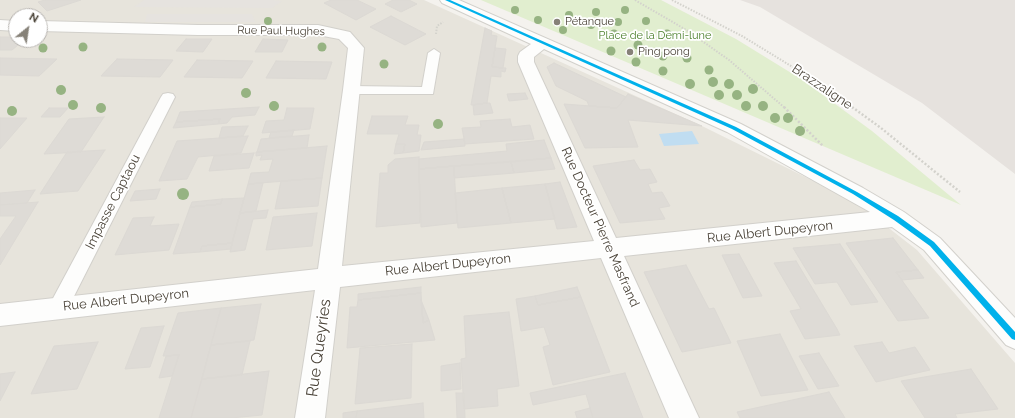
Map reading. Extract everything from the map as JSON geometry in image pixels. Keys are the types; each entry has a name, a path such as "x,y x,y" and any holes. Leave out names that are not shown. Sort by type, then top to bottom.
{"street":[{"path":"447,0 734,128 855,193 896,218 932,244 1015,337"},
{"name":"Rue Paul Hughes","path":"48,26 198,30 318,30 333,32 344,36 351,41 356,48 329,278"},
{"name":"Rue Docteur Pierre Masfrand","path":"542,42 526,56 526,62 684,418"},
{"name":"Rue Albert Dupeyron","path":"0,315 329,278 896,218"},
{"name":"Rue Queyries","path":"310,418 329,278"}],"lane":[{"path":"352,90 428,91 434,52"},
{"name":"Impasse Captaou","path":"58,308 168,97"}],"path":[{"path":"635,0 688,31 729,60 779,102 830,150"},
{"name":"Brazzaligne","path":"672,0 742,36 809,77 881,128 960,192"}],"shaded area":[{"path":"0,0 424,0 702,126 854,201 917,250 1015,363 1015,418 0,418"},
{"path":"144,0 282,1 272,8 134,7"},
{"path":"740,0 1015,0 1015,174 922,103 760,7"},
{"path":"147,14 252,14 255,22 145,22"}],"green space":[{"name":"Place de la Demi-lune","path":"481,0 661,0 736,39 801,79 872,131 961,205"}],"water":[{"path":"692,131 699,144 664,146 659,134"}],"building":[{"path":"45,0 81,0 48,11 48,8 44,8 38,2"},
{"path":"331,0 357,0 376,9 356,20 324,3"},
{"path":"393,0 409,0 417,4 401,12 385,4"},
{"path":"391,16 426,34 405,45 370,27"},
{"path":"485,28 492,31 491,35 497,36 492,67 506,68 505,72 501,71 501,77 491,76 487,103 471,105"},
{"path":"0,37 8,37 8,48 14,48 12,50 0,50"},
{"path":"186,39 212,39 203,52 176,51"},
{"path":"263,39 288,40 282,52 255,52"},
{"path":"495,48 506,49 503,68 492,67"},
{"path":"0,58 57,59 39,76 0,75"},
{"path":"117,59 173,60 160,77 101,76"},
{"path":"197,60 253,61 242,78 184,77"},
{"path":"276,61 332,62 326,79 266,78"},
{"path":"554,63 626,97 617,108 589,106 587,101 556,86 547,67"},
{"path":"525,93 528,99 509,101 507,94"},
{"path":"628,94 702,126 628,120 638,147 585,148 564,104 617,108"},
{"path":"490,103 493,113 474,115 473,105"},
{"path":"259,107 255,115 232,117 227,123 218,124 220,119 176,122 180,112"},
{"path":"49,108 68,108 60,117 41,117"},
{"path":"287,108 314,108 310,129 262,133 266,121 284,120"},
{"path":"372,116 408,116 405,125 419,125 417,135 421,135 419,151 403,153 405,144 396,144 399,134 367,134"},
{"path":"104,117 81,152 44,154 69,119"},
{"path":"0,118 27,118 0,149"},
{"path":"220,119 218,124 173,128 176,122"},
{"path":"510,119 512,127 530,125 534,139 465,144 462,128 481,127 480,121"},
{"path":"248,126 243,136 219,138 222,127"},
{"path":"294,130 292,136 269,138 271,132"},
{"path":"309,135 307,148 257,152 261,139"},
{"path":"248,136 241,153 198,157 187,179 159,181 177,141"},
{"path":"464,139 465,146 421,150 424,142"},
{"path":"544,140 551,158 419,169 419,159 507,151 506,144"},
{"path":"396,144 405,144 403,153 394,154"},
{"path":"327,146 322,178 248,184 251,173 269,172 273,159 260,160 262,155 256,156 256,152"},
{"path":"105,150 78,191 40,194 67,152"},
{"path":"254,153 249,168 209,171 214,156"},
{"path":"419,157 420,223 376,227 380,173 388,173 388,165 395,159"},
{"path":"551,158 555,169 514,173 511,162"},
{"path":"634,160 640,170 650,169 657,182 648,184 652,193 662,192 670,206 659,208 665,219 620,223 593,166"},
{"path":"511,162 514,173 454,178 454,166"},
{"path":"454,166 457,223 421,227 419,169"},
{"path":"322,178 318,206 275,209 281,181"},
{"path":"560,182 577,227 557,229 545,184"},
{"path":"263,183 256,211 240,213 248,184"},
{"path":"545,184 555,219 511,223 502,188"},
{"path":"502,188 511,223 458,228 455,193"},
{"path":"160,189 156,199 130,201 135,191"},
{"path":"35,190 27,203 0,205 0,193"},
{"path":"244,198 232,243 202,246 200,252 173,254 190,207 221,204 222,199"},
{"path":"222,199 221,204 190,207 192,202"},
{"path":"38,202 0,265 0,239 16,216 0,216 0,205"},
{"path":"268,210 266,218 253,219 245,250 230,252 240,213"},
{"path":"317,213 312,246 266,250 273,217"},
{"path":"154,217 150,226 179,224 169,250 115,255 133,218"},
{"path":"893,238 918,270 896,272 929,318 898,321 846,243"},
{"path":"232,243 231,249 200,252 202,246"},
{"path":"840,244 878,302 851,305 837,282 815,284 793,248"},
{"path":"739,254 762,296 743,298 722,255"},
{"path":"796,261 840,335 805,339 790,311 801,309 774,263"},
{"path":"686,265 709,309 714,308 731,343 682,352 644,272"},
{"path":"918,270 924,278 902,280 896,272"},
{"path":"421,287 421,293 358,300 358,294"},
{"path":"577,287 581,297 538,305 535,296"},
{"path":"421,293 423,323 429,320 435,340 347,348 350,307 357,307 358,300"},
{"path":"535,296 538,305 581,297 610,372 553,385 543,347 550,345 544,327 521,331 516,299"},
{"path":"421,300 429,320 423,323"},
{"path":"261,304 254,340 211,345 221,308"},
{"path":"221,308 191,418 159,418 179,355 163,356 178,313"},
{"path":"509,312 519,386 497,389 498,406 464,409 461,359 466,358 464,316"},
{"path":"164,326 150,367 125,369 141,328"},
{"path":"780,334 808,390 761,396 737,341"},
{"path":"250,341 242,375 202,379 211,345"},
{"path":"98,342 77,389 31,394 54,346"},
{"path":"882,342 889,353 915,347 930,370 876,382 854,346"},
{"path":"412,344 411,398 355,404 360,348"},
{"path":"819,353 839,386 818,389 799,356"},
{"path":"179,355 172,376 159,378 166,356"},
{"path":"460,363 461,389 441,391 441,366"},
{"path":"971,369 998,409 955,414 957,418 925,418 901,381"},
{"path":"269,371 262,415 231,418 191,418 202,379"},
{"path":"15,372 0,401 0,374"},
{"path":"625,373 643,418 593,418 586,394 533,405 530,393"},
{"path":"829,392 845,418 740,418 737,412"},
{"path":"456,393 464,393 465,418 457,418"},
{"path":"423,403 424,418 356,418 357,411"},
{"path":"590,408 593,418 577,418 575,412"},
{"path":"357,411 356,418 343,418 343,413"}],"transit line":[{"path":"447,0 734,128 855,193 896,218 932,244 1015,337"}],"place":[{"name":"Pétanque","path":"557,22"},
{"name":"Ping pong","path":"630,52"}]}
